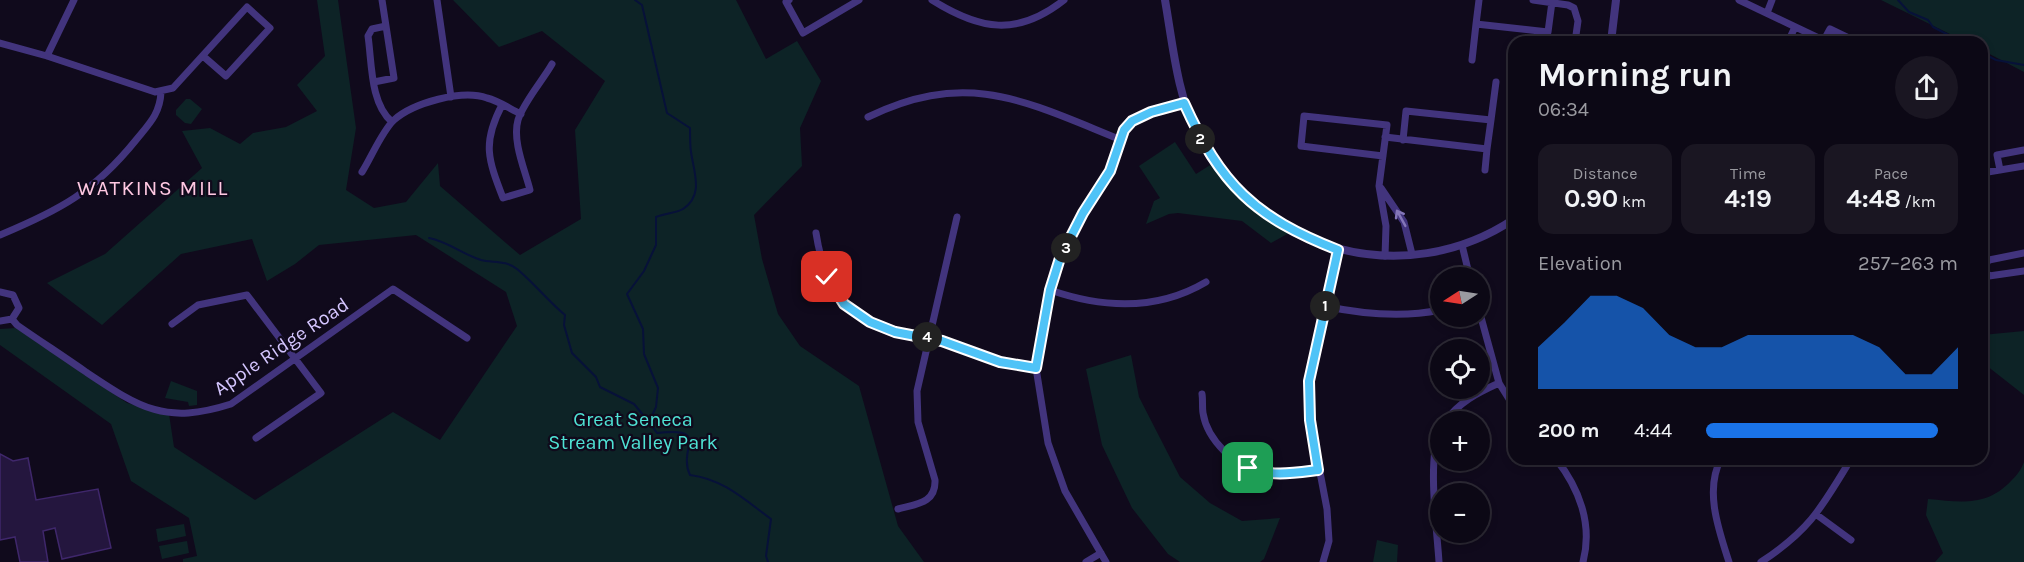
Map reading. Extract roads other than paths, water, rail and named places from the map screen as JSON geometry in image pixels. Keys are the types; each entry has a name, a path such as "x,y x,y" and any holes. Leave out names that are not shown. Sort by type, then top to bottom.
{"street":[{"path":"47,56 74,0"},
{"path":"374,82 394,78 382,0"},
{"path":"437,0 451,97"},
{"path":"789,0 786,2 803,33 848,3 859,0"},
{"path":"932,0 960,17 989,26 1016,25 1033,20 1061,1"},
{"path":"1165,0 1184,103 1199,138 1234,187 1266,215 1290,230 1338,250 1384,256 1412,254 1462,245 1508,222"},
{"path":"1472,60 1479,0"},
{"path":"1533,0 1568,5 1577,14 1575,36"},
{"path":"1612,36 1616,0"},
{"path":"1739,0 1814,36"},
{"path":"1767,13 1772,0"},
{"path":"1476,24 1548,32 1552,2"},
{"path":"0,43 47,56 142,89 160,92 173,88 247,7 270,27 226,76 203,56"},
{"path":"386,26 369,32 374,82 380,107 392,122"},
{"path":"1791,36 1795,27"},
{"path":"1827,36 1830,29 1845,36"},
{"path":"502,105 494,120 488,141 489,155 503,198 530,190 516,130 521,114 552,64"},
{"path":"1485,170 1496,82"},
{"path":"0,235 53,213 96,183 155,118 160,104 160,92"},
{"path":"867,117 895,104 925,96 953,93 1004,96 1029,103 1119,138"},
{"path":"362,172 392,122 402,114 432,101 451,97 486,97 521,114"},
{"path":"1107,562 1075,511 1056,470 1042,414 1036,368 1050,290 1060,258 1083,213 1110,171 1119,138 1132,121 1151,112 1184,103"},
{"path":"1403,140 1406,111 1491,120"},
{"path":"1383,156 1301,146 1304,116 1387,125 1380,186 1386,226 1384,256"},
{"path":"1385,138 1487,149"},
{"path":"2000,170 1997,155 2024,150"},
{"path":"1988,172 2024,166"},
{"path":"1380,186 1404,222 1412,254"},
{"path":"898,508 923,503 930,498 935,489 935,480 918,422 916,391 957,217"},
{"path":"816,233 820,259 827,277 844,304 870,322 895,332 927,337 1000,362 1036,368"},
{"path":"1462,245 1467,267"},
{"path":"1323,562 1329,541 1327,509 1310,420 1309,381 1338,250"},
{"path":"1988,261 2024,253"},
{"path":"1988,276 2024,271"},
{"path":"1050,290 1090,301 1135,304 1168,298 1206,282"},
{"name":"Apple Ridge Road","path":"12,319 17,325 128,400 167,412 196,413 231,404 393,289 468,338"},
{"path":"0,292 9,292 18,301 18,312 12,319 0,321"},
{"path":"172,324 198,305 247,294 296,358 321,393 256,438"},
{"path":"1324,306 1376,314 1430,311"},
{"path":"1484,327 1499,383 1508,397"},
{"path":"1453,411 1471,396 1499,383"},
{"path":"1202,394 1203,415 1212,433 1219,444 1237,461 1263,473 1283,475 1318,470"},
{"path":"1560,465 1569,477 1585,515 1587,535 1583,562"},
{"path":"1718,465 1713,488 1719,533 1729,562"},
{"path":"1761,562 1784,547 1817,514 1847,465"},
{"path":"1435,471 1439,562"},
{"path":"1817,514 1851,540"},
{"path":"1086,562 1101,553"}],"waterway":[{"path":"635,0 642,5 667,113 690,128 696,183 694,197 683,209 656,217 656,245 644,271 627,294 643,329 644,354 658,388 656,407 649,422 657,433 684,433 688,437 687,465 690,475 702,477 723,486 771,519 766,556 768,562"},
{"path":"1898,0 1909,12 1928,20 1933,27 1950,36"},
{"path":"1988,56 1996,60 2024,65"},
{"path":"429,238 481,260 504,263 517,269 565,315 564,325 572,353 596,377 600,387 634,404 649,422"}],"district":[{"name":"WATKINS MILL","path":"153,188"}],"park label":[{"name":"Great Seneca Stream Valley Park","path":"633,430"}]}
